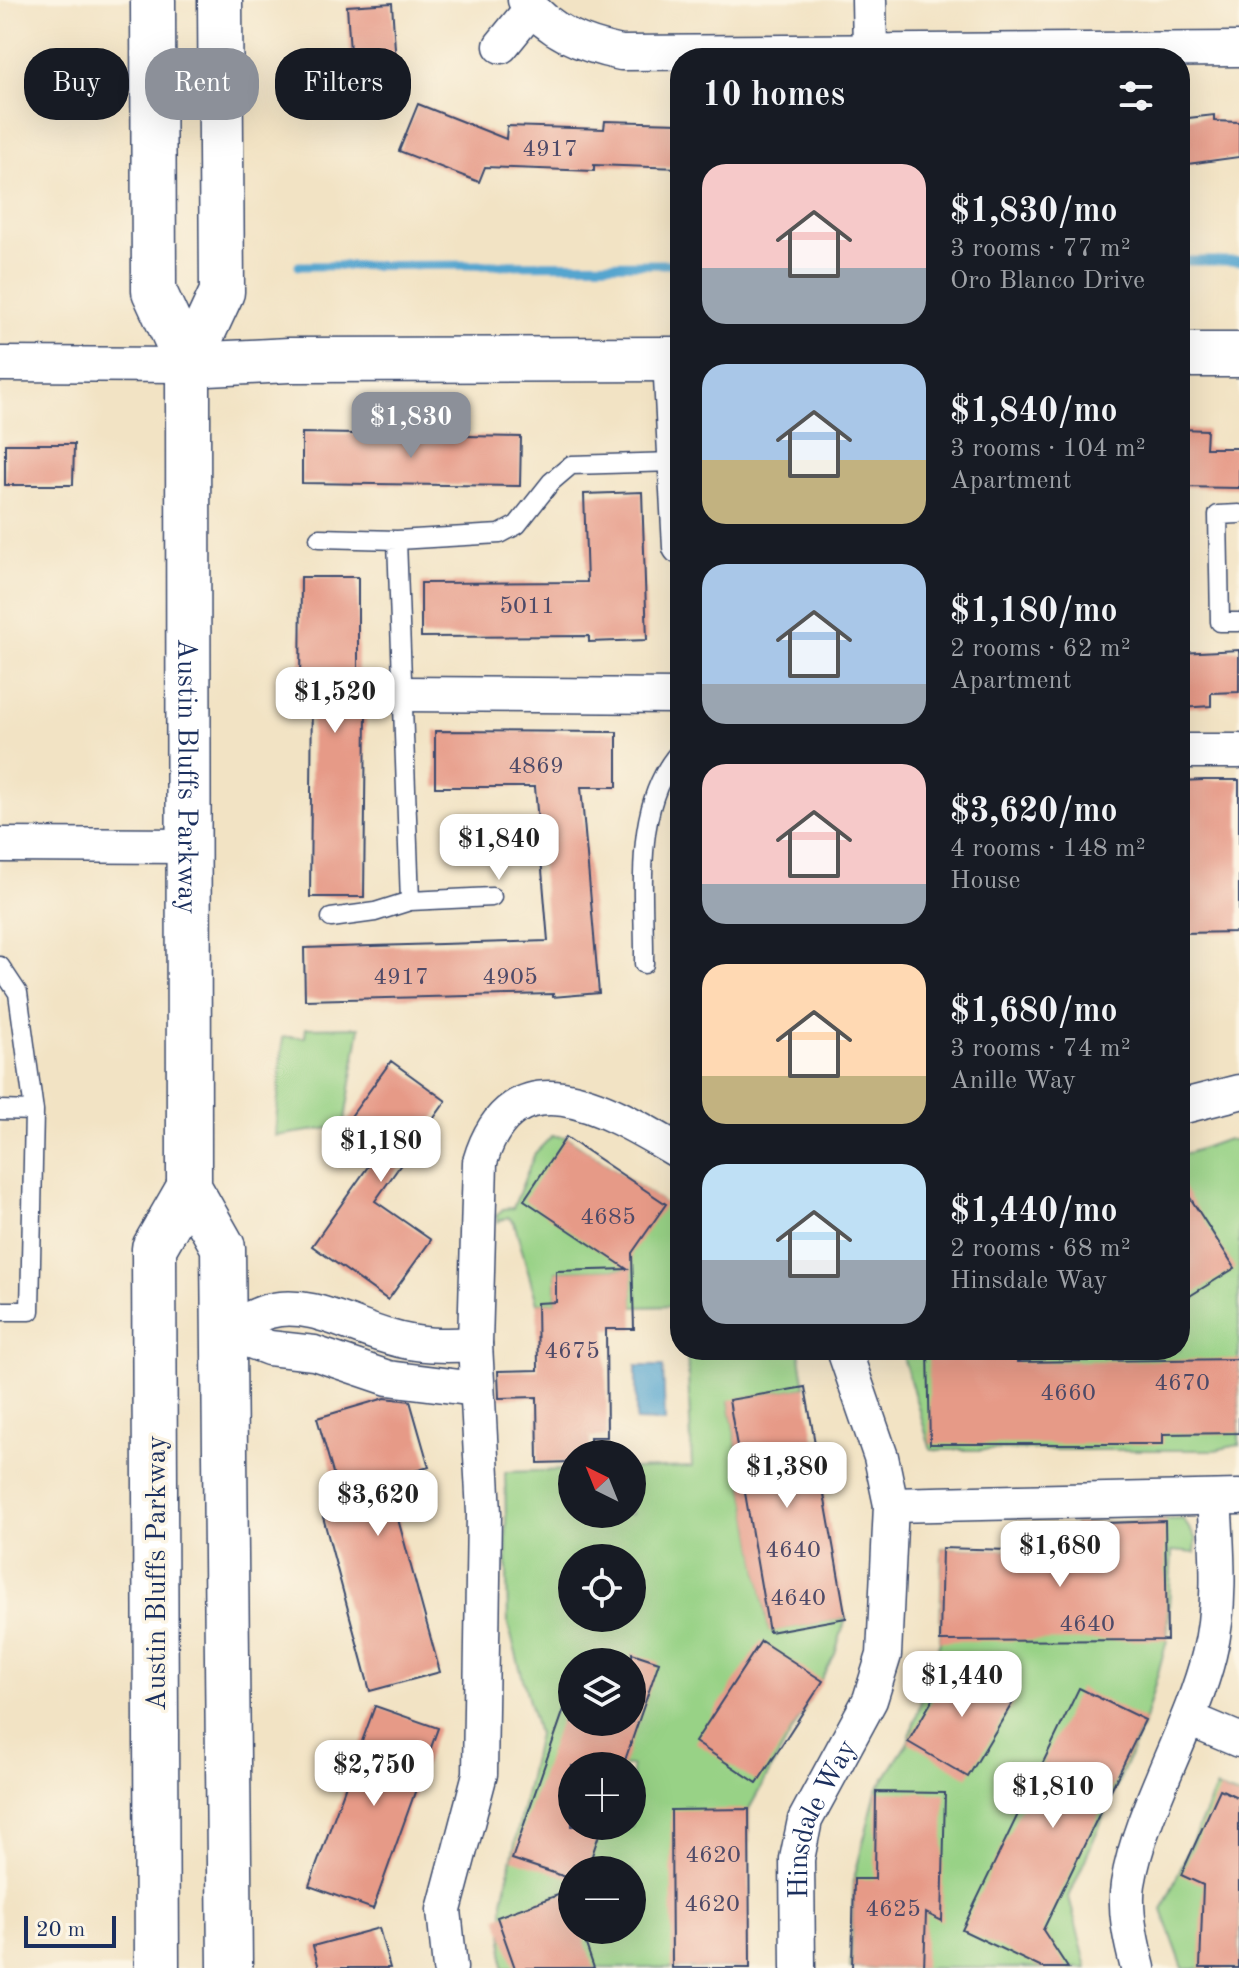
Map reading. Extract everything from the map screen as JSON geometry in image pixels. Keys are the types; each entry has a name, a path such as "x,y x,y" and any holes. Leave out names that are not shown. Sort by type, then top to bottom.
{"main road":[{"name":"Austin Bluffs Parkway","path":"153,0 154,291 188,365 189,1187 223,1247 230,1968"},
{"name":"Austin Bluffs Parkway","path":"188,365 222,292 220,0"},
{"path":"1190,355 1239,355"},
{"path":"188,365 289,360 670,359"},
{"name":"Austin Bluffs Parkway","path":"157,1968 154,1248 189,1187"}],"street":[{"path":"869,0 870,48"},
{"path":"501,46 528,4 584,45 621,53 670,52"},
{"path":"1190,49 1239,49"},
{"path":"0,364 188,365"},
{"path":"400,694 670,696"},
{"path":"1190,751 1239,751"},
{"path":"0,845 189,846"},
{"path":"1190,1104 1239,1092"},
{"path":"450,1968 444,1910 480,1774 484,1513 475,1344 480,1162 488,1134 505,1113 526,1101 556,1097 614,1113 670,1146"},
{"path":"224,1331 270,1310 296,1310 325,1314 388,1337 429,1346 475,1344"},
{"path":"224,1331 269,1348 314,1353 407,1383 476,1389"},
{"name":"Hinsdale Way","path":"798,1968 797,1859 805,1820 870,1700 884,1655 891,1505 881,1457 847,1360"},
{"path":"891,1505 1227,1497 1210,1653 1189,1719 1135,1853 1128,1886 1127,1915 1138,1968"},
{"path":"1189,1719 1239,1740"}],"lane":[{"path":"319,538 397,540 500,534 517,525 551,482 571,465 670,462"},
{"path":"1239,514 1218,515 1220,622 1239,622"},
{"path":"397,540 400,694 410,901"},
{"path":"644,964 647,819 670,763"},
{"path":"331,918 375,912 410,901 492,897"},
{"path":"0,966 18,993 34,1111 30,1311 0,1311"},
{"path":"0,1110 34,1111"}],"green space":[{"path":"360,1027 344,1126 275,1136 283,1037 305,1037 306,1028"},
{"path":"552,1136 566,1137 670,1205 670,1306 633,1307 632,1269 556,1271 556,1302 537,1303 514,1222 508,1217 498,1222 496,1216 503,1209 513,1208 535,1153"},
{"path":"1225,1140 1239,1140 1239,1445 1215,1450 931,1450 904,1360 1190,1360 1190,1152"},
{"path":"687,1360 801,1360 805,1387 729,1401 769,1631 846,1618 835,1654 749,1809 747,1968 503,1968 503,1900 538,1734 508,1624 505,1472 558,1470 558,1528 646,1528 646,1469 692,1467"},
{"path":"1183,1519 1196,1539 1195,1553 1172,1551 1167,1640 1145,1720 1069,1897 1087,1968 850,1968 854,1879 876,1792 908,1742 940,1641 942,1548 1075,1553 1075,1524"},
{"path":"1216,1788 1239,1796 1239,1968 1183,1968 1162,1910"}],"water":[{"path":"636,1366 663,1366 665,1422 636,1421"}],"building":[{"path":"392,3 395,48 350,48 347,6"},
{"path":"418,104 506,139 507,126 604,129 605,121 670,123 670,168 594,165 594,171 485,167 479,182 399,151"},
{"path":"1214,115 1214,121 1239,122 1239,157 1190,164 1190,118"},
{"path":"1190,429 1207,430 1206,448 1239,448 1239,488 1190,487"},
{"path":"302,433 521,437 520,486 302,483"},
{"path":"5,444 74,444 73,485 5,485"},
{"path":"642,492 647,640 589,642 589,636 421,637 421,583 587,582 584,494"},
{"path":"301,577 358,577 358,713 366,713 364,897 310,897 312,690 300,690"},
{"path":"1239,650 1239,692 1211,693 1211,706 1190,707 1190,652"},
{"path":"435,731 617,732 617,787 581,787 599,993 553,997 553,994 305,1000 304,948 548,941 535,787 435,787"},
{"path":"1239,780 1239,932 1190,933 1190,781"},
{"path":"391,1061 446,1101 375,1201 431,1240 388,1300 312,1246 374,1158 339,1133"},
{"path":"566,1137 666,1204 632,1253 634,1329 606,1329 607,1437 558,1440 558,1462 538,1463 537,1397 499,1398 498,1371 538,1370 537,1303 556,1302 556,1271 627,1269 524,1200"},
{"path":"1190,1198 1235,1268 1190,1296"},
{"path":"1239,1359 1239,1433 1163,1434 1163,1444 930,1444 928,1360"},
{"path":"805,1387 846,1618 769,1632 729,1400"},
{"path":"385,1398 410,1401 429,1467 387,1479 440,1672 370,1691 323,1517 344,1511 317,1418"},
{"path":"1165,1521 1167,1640 940,1641 942,1548 1075,1552 1075,1524"},
{"path":"761,1641 823,1681 757,1783 695,1742"},
{"path":"646,1658 659,1662 646,1700"},
{"path":"955,1661 1016,1697 968,1777 908,1742"},
{"path":"1079,1688 1145,1720 1043,1930 1068,1968 1042,1968 962,1930"},
{"path":"375,1706 438,1728 373,1909 309,1886"},
{"path":"558,1727 558,1736 633,1736 628,1752 558,1752 558,1840 597,1840 592,1856 558,1856 558,1874 512,1859"},
{"path":"1220,1789 1239,1798 1239,1968 1200,1968 1203,1885 1181,1875"},
{"path":"876,1792 945,1793 942,1921 926,1913 924,1968 852,1968 854,1879 875,1879"},
{"path":"749,1809 750,1968 672,1968 671,1810"},
{"path":"558,1895 558,1944 586,1944 594,1968 515,1968 497,1917"},
{"path":"379,1928 390,1968 319,1968 313,1946"}],"waterway":[{"path":"1190,261 1239,261"},
{"path":"299,266 670,264"}]}
